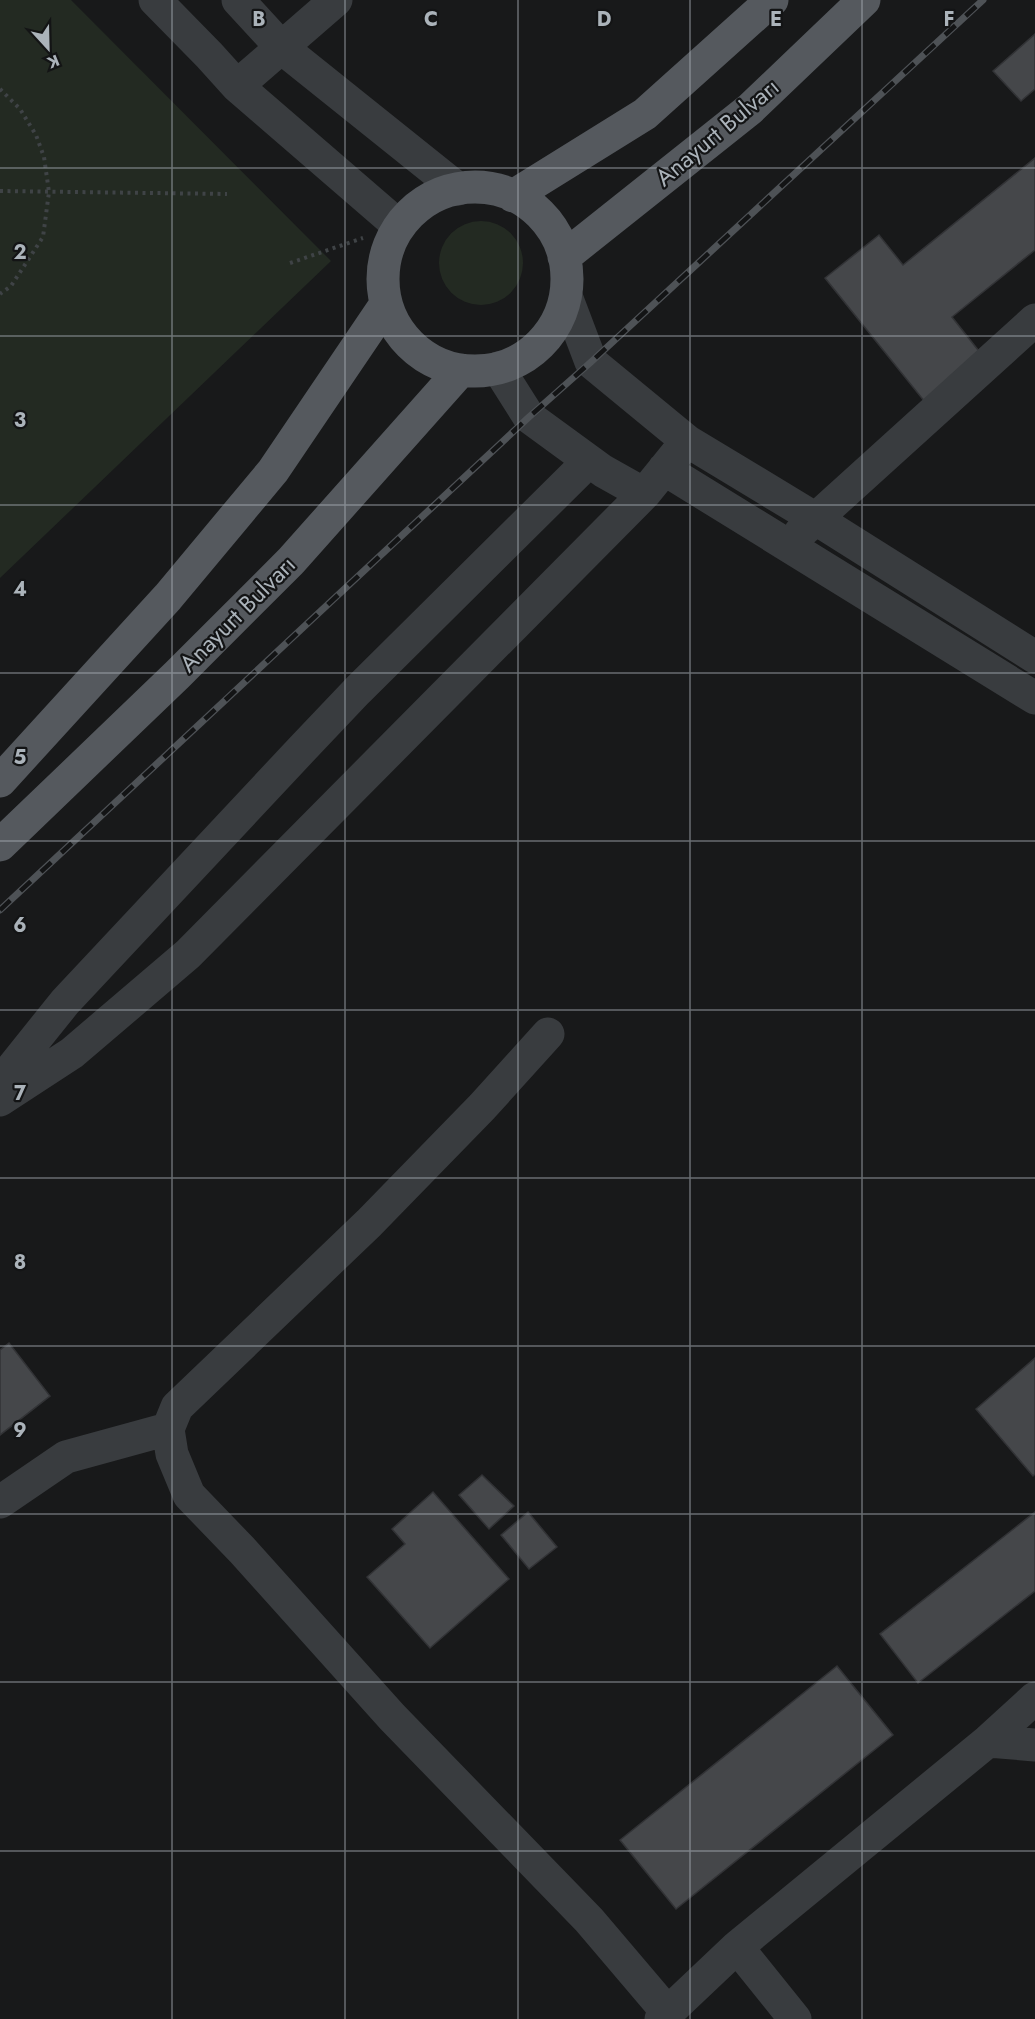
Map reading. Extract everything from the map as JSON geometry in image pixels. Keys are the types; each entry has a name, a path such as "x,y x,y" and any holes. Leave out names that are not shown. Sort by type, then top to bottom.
{"main road":[{"path":"513,196 645,114 772,0"},
{"name":"Anayurt Bulvarı","path":"564,257 750,109 864,0"},
{"path":"470,186 498,189 513,196 524,200 545,218 560,242 567,268 566,296 556,323 532,351 498,368 480,371 461,370 426,357 411,346 399,332 389,315 386,304 382,279 387,251 399,226 418,206 443,192 470,186"},
{"path":"0,781 168,597 273,471 386,304"},
{"name":"Anayurt Bulvarı","path":"0,845 177,675 291,561 461,370"}],"street":[{"path":"155,0 209,54 237,86 399,226"},
{"path":"238,0 282,48 458,189"},
{"path":"237,86 336,0"},
{"path":"566,296 591,363 687,441 1035,657"},
{"path":"788,545 1035,320"},
{"path":"498,368 529,417 603,471 654,482 788,545 1035,698"},
{"path":"0,1100 72,1053 188,954 654,482 687,441"},
{"path":"0,1083 65,1002 301,750 357,691 589,461"},
{"path":"548,1034 482,1107 369,1223 177,1407 168,1429 172,1454 189,1495 250,1559 392,1717 589,1920 665,2016 737,1947 988,1741 1035,1698"},
{"path":"0,1502 66,1457 168,1429"},
{"path":"988,1741 1035,1745"},
{"path":"737,1947 795,2019"}],"path":[{"path":"0,89 20,109 36,135 44,157 49,192 43,237 11,286 0,294"},
{"path":"0,191 227,194"},
{"path":"290,263 399,226"}],"shaded area":[{"path":"0,0 71,0 331,261 0,578"},
{"path":"473,221 489,221 505,228 516,239 523,255 520,279 511,293 489,305 473,305 457,298 446,287 439,271 439,255 446,239 457,228"}],"building":[{"path":"1035,34 1035,89 1021,101 993,71"},
{"path":"1035,158 1035,250 952,317 982,355 925,402 825,278 879,235 903,265"},
{"path":"9,1343 50,1396 0,1435 0,1350"},
{"path":"1035,1358 1035,1474 1033,1476 976,1409"},
{"path":"482,1475 514,1506 489,1529 459,1495"},
{"path":"433,1492 509,1579 430,1648 367,1577 405,1544 392,1529"},
{"path":"528,1512 557,1547 529,1569 501,1535"},
{"path":"1035,1512 1035,1591 918,1683 880,1634"},
{"path":"837,1666 893,1735 676,1909 620,1840"}],"railway":[{"path":"0,910 529,417 983,0"}]}
